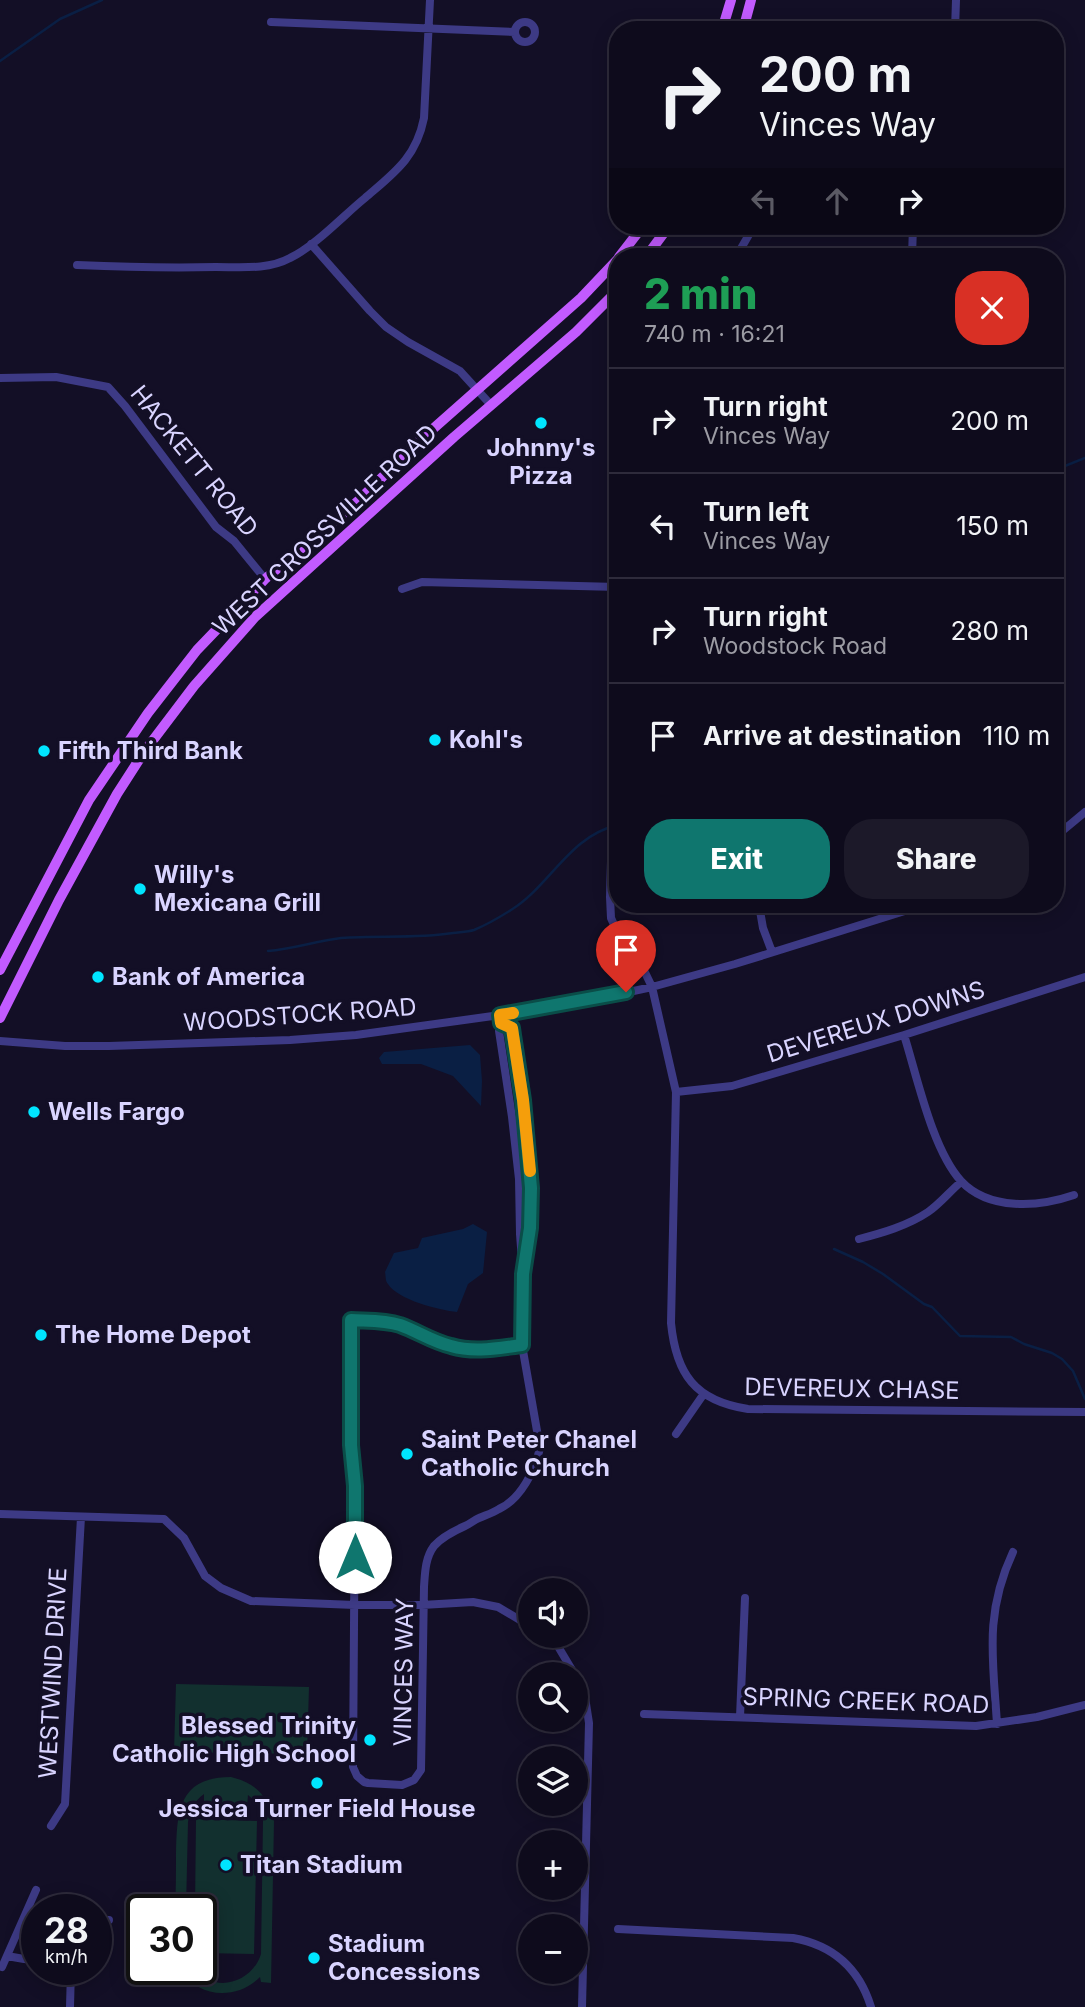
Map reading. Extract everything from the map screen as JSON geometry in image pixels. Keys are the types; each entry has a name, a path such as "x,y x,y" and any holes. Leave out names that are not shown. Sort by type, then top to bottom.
{"main road":[{"path":"725,21 731,0"},
{"path":"745,21 751,0"},
{"name":"WEST CROSSVILLE ROAD","path":"0,970 89,800 148,713 197,650 265,579 358,501 417,443 581,298 609,268"},
{"name":"WEST CROSSVILLE ROAD","path":"0,1018 59,900 117,794 144,752 194,686 255,617 576,332 609,299"}],"street":[{"path":"77,265 147,268 269,265 292,258 311,244 399,169 415,147 424,118 430,0"},
{"path":"956,0 956,21"},
{"path":"271,22 515,32"},
{"path":"311,244 386,327 460,372 491,405"},
{"name":"HACKETT ROAD","path":"0,378 56,377 103,385 113,391 216,527 234,541 265,579"},
{"path":"402,589 422,582 609,587"},
{"path":"1064,830 1085,812"},
{"path":"611,913 620,938 640,962 652,987 676,1092 671,1323 674,1347 680,1363 690,1381 703,1395 676,1434"},
{"path":"760,913 772,952"},
{"name":"WOODSTOCK ROAD","path":"0,1041 109,1046 290,1040 501,1019 652,987 898,913"},
{"name":"DEVEREUX DOWNS","path":"676,1092 732,1086 1085,977"},
{"name":"VINCES WAY","path":"522,1345 467,1349 450,1346 398,1324 351,1320 351,1445 355,1486 353,1767 363,1782 402,1784 414,1780 421,1770 425,1570 429,1554 436,1543 455,1529 468,1525 509,1502 523,1488 540,1448 522,1345 523,1274 519,1179 499,1031 501,1019 512,1028 529,1157 531,1220 523,1274"},
{"path":"904,1035 936,1138 961,1182 988,1197 1009,1203 1036,1204 1073,1195"},
{"path":"859,1239 911,1222 928,1212 961,1182"},
{"name":"DEVEREUX CHASE","path":"703,1395 737,1408 748,1409 1085,1412"},
{"path":"0,1514 164,1519 184,1538 205,1576 221,1588 251,1601 355,1605 473,1602 498,1607 518,1619"},
{"name":"WESTWIND DRIVE","path":"51,1826 65,1804 81,1517"},
{"path":"997,1724 992,1621 999,1586 1013,1552"},
{"path":"740,1717 745,1598"},
{"name":"SPRING CREEK ROAD","path":"645,1714 954,1726 997,1724 1085,1705"},
{"path":"582,2007 588,1716"},
{"path":"34,1894 36,1890"},
{"path":"2,1967 21,1924"},
{"path":"618,1929 805,1940 827,1949 846,1963 862,1983 871,2007"},
{"path":"8,1956 21,1958"},
{"path":"70,2007 71,1985"}],"green space":[{"path":"176,1684 309,1687 307,1754 174,1752"},
{"path":"231,1777 254,1787 268,1804 274,1821 271,1983 261,1982 260,1977 241,1990 218,1993 196,1985 217,1985 217,1982 232,1982 241,1978 250,1972 261,1954 263,1821 256,1803 248,1795 247,1807 230,1807 229,1810 223,1810 222,1807 204,1806 204,1794 191,1810 188,1822 186,1894 175,1894 176,1839 180,1811 191,1790 200,1783"},
{"name":"Titan Stadium","path":"196,1819 257,1821 254,1954 217,1953 217,1894 195,1894"}],"water":[{"path":"470,1045 480,1055 481,1106 453,1076 421,1064 382,1064 379,1058 384,1052"},
{"path":"473,1224 487,1232 483,1273 468,1284 457,1312 409,1299 393,1290 387,1283 385,1272 394,1253 418,1248 422,1238 463,1229"}],"waterway":[{"path":"0,61 60,19 102,0"},
{"path":"1064,466 1085,458"},
{"path":"268,951 341,938 425,936 474,930 525,900 573,850 586,839 609,828"},
{"path":"834,1249 863,1262 932,1307 960,1336 1011,1337 1052,1353 1073,1371 1085,1399"}],"slow traffic":[{"path":"513,1013 500,1015 501,1023 512,1028 530,1171"}],"place":[{"name":"Johnny's Pizza","path":"541,423"},
{"name":"Kohl's","path":"435,740"},
{"name":"Fifth Third Bank","path":"44,751"},
{"name":"Willy's Mexicana Grill","path":"140,889"},
{"name":"Bank of America","path":"98,977"},
{"name":"Wells Fargo","path":"34,1112"},
{"name":"The Home Depot","path":"41,1335"},
{"name":"Saint Peter Chanel Catholic Church","path":"407,1454"},
{"name":"Blessed Trinity Catholic High School","path":"370,1740"},
{"name":"Jessica Turner Field House","path":"317,1783"},
{"name":"Titan Stadium","path":"226,1865"},
{"name":"Stadium Concessions","path":"314,1958"}],"route":[{"path":"355,1557 355,1486 351,1445 351,1320 398,1324 450,1346 467,1349 522,1345 523,1274 531,1212 530,1169 512,1028 501,1023 500,1015 626,992"}]}
